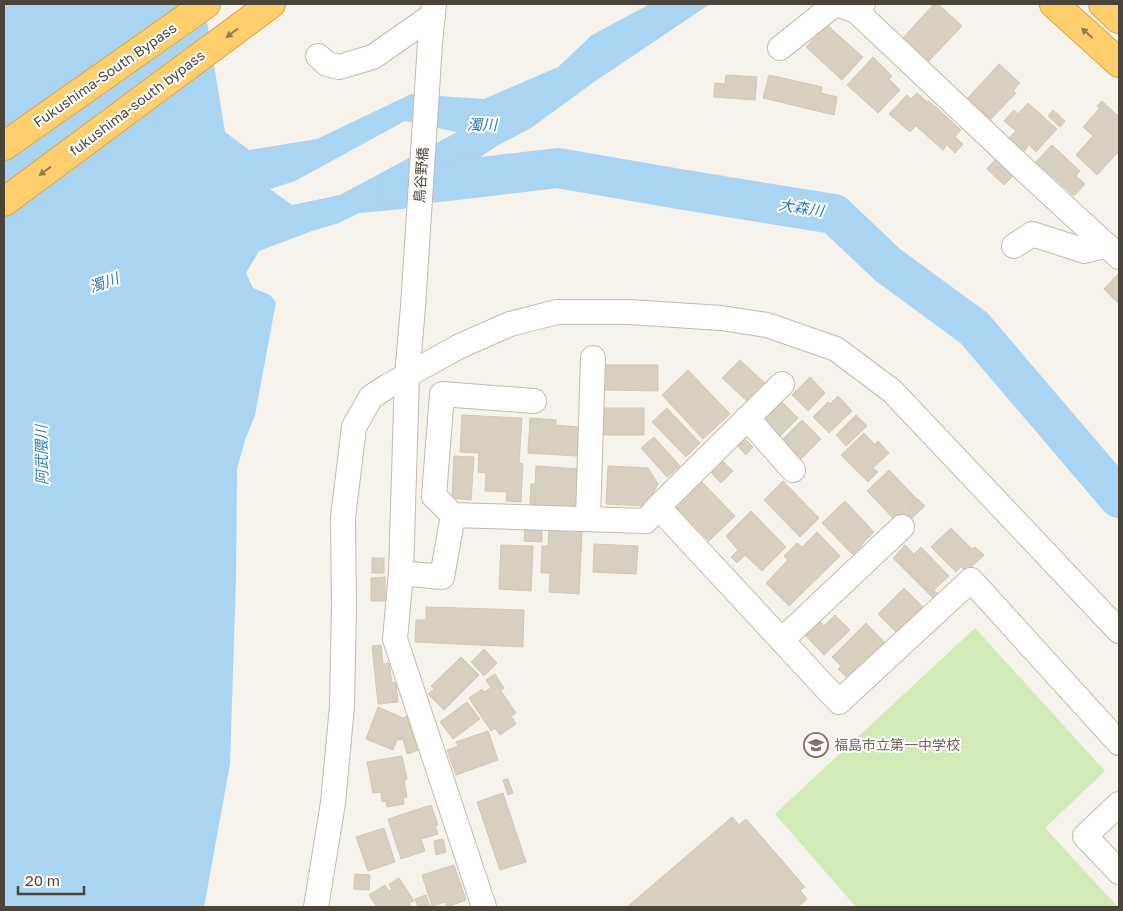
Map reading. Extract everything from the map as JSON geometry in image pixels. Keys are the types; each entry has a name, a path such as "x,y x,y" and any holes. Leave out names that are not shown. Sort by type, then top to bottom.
{"highway":[{"name":"Fukushima-South Bypass","path":"4,146 206,4"},
{"name":"fukushima-south bypass","path":"4,202 271,4"},
{"path":"1054,4 1119,62"},
{"path":"1103,4 1119,19"}],"street":[{"path":"780,48 835,4 859,7 1029,174 1113,251"},
{"path":"318,56 327,64 339,68 373,56 434,9"},
{"name":"鳥谷野橋","path":"434,9 430,42 407,376 401,573 395,639 484,907"},
{"path":"1014,246 1032,234 1085,251 1113,251"},
{"path":"316,907 333,803 342,706 343,518 354,427 371,397 458,347 510,324 557,312 629,312 721,318 767,325 836,349 892,390 1119,631"},
{"path":"588,519 593,358"},
{"path":"534,401 442,394 434,496 453,515 646,521 782,384"},
{"path":"747,418 793,470"},
{"path":"658,507 839,702 971,580 1119,744"},
{"path":"401,573 442,577 453,515"},
{"path":"782,640 902,527"},
{"path":"1119,804 1085,836 1119,872"}],"green space":[{"path":"975,628 1105,771 1045,828 1118,907 856,907 775,814"}],"water":[{"path":"4,4 204,4 225,132 249,150 317,139 411,94 484,99 558,67 592,35 650,4 710,4 594,82 531,128 495,147 404,209 359,213 339,223 259,251 246,273 253,288 270,295 276,302 255,415 245,440 237,469 236,578 230,764 204,907 4,907","holes":["405,121 457,132 340,195 292,205 270,189 295,181"]}],"building":[{"path":"934,4 938,4 962,26 927,63 901,40"},
{"path":"827,25 863,57 842,80 806,47"},
{"path":"873,57 892,76 889,79 900,90 878,113 847,85"},
{"path":"999,64 1020,83 1013,91 1016,93 990,120 967,99"},
{"path":"726,75 757,77 755,100 714,97 715,83 725,84"},
{"path":"769,75 822,87 821,93 837,97 834,115 763,98"},
{"path":"917,93 927,102 929,101 961,130 955,137 963,144 955,153 947,145 943,150 916,126 910,132 889,114 907,95 911,99"},
{"path":"1102,101 1119,117 1119,151 1097,175 1076,155 1093,136 1083,127 1100,108 1097,106"},
{"path":"1028,103 1057,129 1036,152 1029,145 1023,153 1008,139 1016,131 1004,121 1014,110 1018,114"},
{"path":"1053,110 1065,121 1060,127 1048,116"},
{"path":"1052,145 1080,171 1076,176 1085,184 1074,196 1036,162"},
{"path":"998,156 1016,173 1004,185 987,169"},
{"path":"1119,273 1119,304 1104,289"},
{"path":"740,360 767,385 749,403 722,378"},
{"path":"604,365 658,365 658,391 604,390"},
{"path":"688,370 730,414 703,439 662,395"},
{"path":"810,377 825,393 808,411 792,395"},
{"path":"838,396 852,411 829,433 813,417 828,402 830,404"},
{"path":"782,402 798,418 778,438 762,422"},
{"path":"600,408 644,408 644,435 600,435"},
{"path":"667,408 700,443 686,457 652,422"},
{"path":"462,415 522,418 519,463 523,464 521,502 506,501 507,492 485,491 486,473 478,472 479,453 460,452"},
{"path":"856,415 867,426 846,446 836,435"},
{"path":"530,418 556,420 556,425 579,427 577,456 528,453"},
{"path":"802,420 821,439 798,462 779,443"},
{"path":"864,433 875,445 878,441 889,453 873,468 878,472 868,482 841,455"},
{"path":"654,437 680,466 667,477 641,448"},
{"path":"744,438 753,447 746,455 737,445"},
{"path":"454,456 474,457 471,500 452,498"},
{"path":"718,457 733,471 721,483 707,468"},
{"path":"536,466 578,469 576,507 530,505 531,484 535,484"},
{"path":"608,466 648,468 658,484 646,506 606,504"},
{"path":"889,470 917,499 895,520 867,491"},
{"path":"700,480 735,516 709,541 674,505"},
{"path":"783,481 819,518 800,537 764,500"},
{"path":"918,499 925,506 909,521 902,515"},
{"path":"845,501 874,532 861,545 863,548 855,557 822,523"},
{"path":"751,511 786,547 762,571 745,555 737,563 731,557 738,550 726,536"},
{"path":"525,527 542,528 542,542 524,541"},
{"path":"549,528 582,530 579,594 549,592 550,573 541,573 542,546 548,546"},
{"path":"951,528 972,549 975,547 984,555 966,572 961,567 956,572 931,547"},
{"path":"817,532 840,556 789,606 766,583 788,560 784,556 797,543 802,547"},
{"path":"594,544 638,546 636,574 593,572"},
{"path":"501,545 533,546 531,591 499,589"},
{"path":"905,545 914,554 921,547 949,576 934,590 939,595 934,599 893,558"},
{"path":"372,558 384,558 384,573 372,573"},
{"path":"385,577 385,601 371,601 371,578"},
{"path":"904,588 925,609 899,635 878,614"},
{"path":"426,607 524,610 523,647 415,642 416,620 426,620"},
{"path":"835,615 850,630 824,655 803,633 817,619 824,626"},
{"path":"866,623 890,648 849,680 838,669 841,666 832,657"},
{"path":"381,645 383,664 389,663 392,683 396,682 398,702 378,704 372,646"},
{"path":"484,649 497,663 484,676 471,662"},
{"path":"461,657 479,675 444,710 428,694 434,689 431,686"},
{"path":"495,674 504,688 501,691 516,713 511,716 516,724 500,735 495,728 491,731 469,698 482,689 484,692 491,688 486,680"},
{"path":"467,702 480,719 453,739 440,722"},
{"path":"378,707 403,718 407,716 418,750 407,754 403,739 397,740 393,750 366,739"},
{"path":"488,731 498,760 456,775 447,750 458,746 456,742"},
{"path":"402,756 407,779 404,780 407,797 403,798 404,804 387,807 386,801 382,802 381,792 373,793 367,762"},
{"path":"508,779 513,793 508,795 503,780"},
{"path":"503,793 526,862 500,870 477,802"},
{"path":"431,805 438,825 435,826 438,834 421,839 425,851 401,859 388,819"},
{"path":"732,817 739,825 746,819 805,887 800,890 807,899 798,907 627,907"},
{"path":"384,828 395,862 368,871 356,837"},
{"path":"443,839 446,852 436,855 434,841"},
{"path":"454,865 466,900 447,907 445,902 432,906 422,875"},
{"path":"355,874 370,875 369,890 354,889"},
{"path":"399,878 414,901 409,903 411,907 377,907 369,895 385,885 389,891 392,889 389,884"},
{"path":"426,895 430,907 418,907 415,899"}],"waterway":[{"name":"大森川","path":"397,187 558,168 834,214 888,265 974,328 1119,498"}],"place":[{"name":"福島市立第一中学校","path":"816,745"}],"water label":[{"name":"濁川","path":"482,125"},
{"name":"濁川","path":"104,283"},
{"name":"阿武隈川","path":"42,455"}]}
